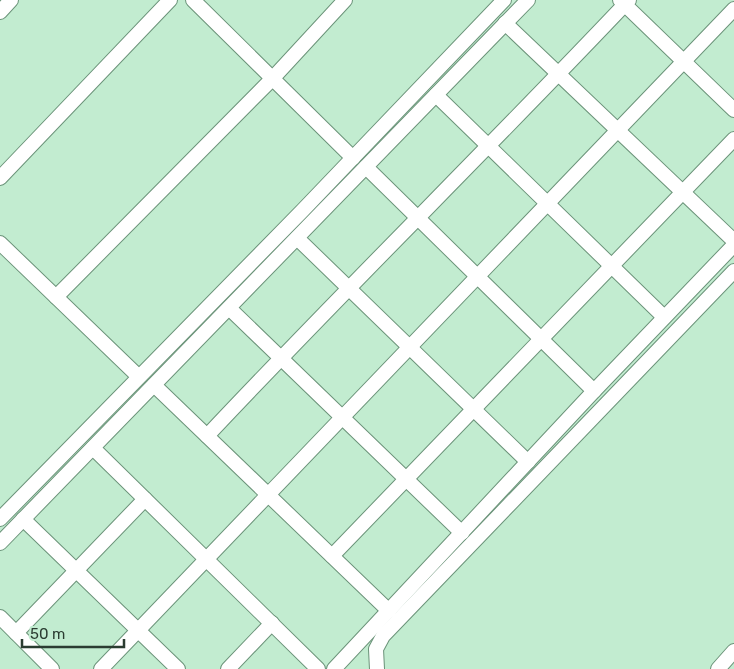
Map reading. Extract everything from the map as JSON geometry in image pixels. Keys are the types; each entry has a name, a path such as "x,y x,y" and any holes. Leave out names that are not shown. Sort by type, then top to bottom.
{"street":[{"path":"0,12 11,0"},
{"path":"0,178 170,0"},
{"path":"193,0 353,158"},
{"path":"56,297 272,78 345,0"},
{"path":"3,511 353,158 504,0"},
{"path":"0,543 528,0"},
{"path":"207,436 282,357 489,148 625,2 734,110"},
{"path":"102,669 734,10"},
{"path":"506,24 734,241"},
{"path":"436,95 664,317"},
{"path":"332,556 541,337 734,139"},
{"path":"366,167 594,390"},
{"path":"297,238 528,462"},
{"path":"0,243 138,376"},
{"path":"334,669 594,390 734,245"},
{"path":"376,669 376,649 383,636 734,272"},
{"path":"229,308 282,357 462,533"},
{"path":"154,385 389,611"},
{"path":"93,448 318,669"},
{"path":"16,633 145,499"},
{"path":"23,519 178,669"},
{"path":"0,617 52,669"},
{"path":"228,669 272,623"},
{"path":"718,669 734,651"}]}
